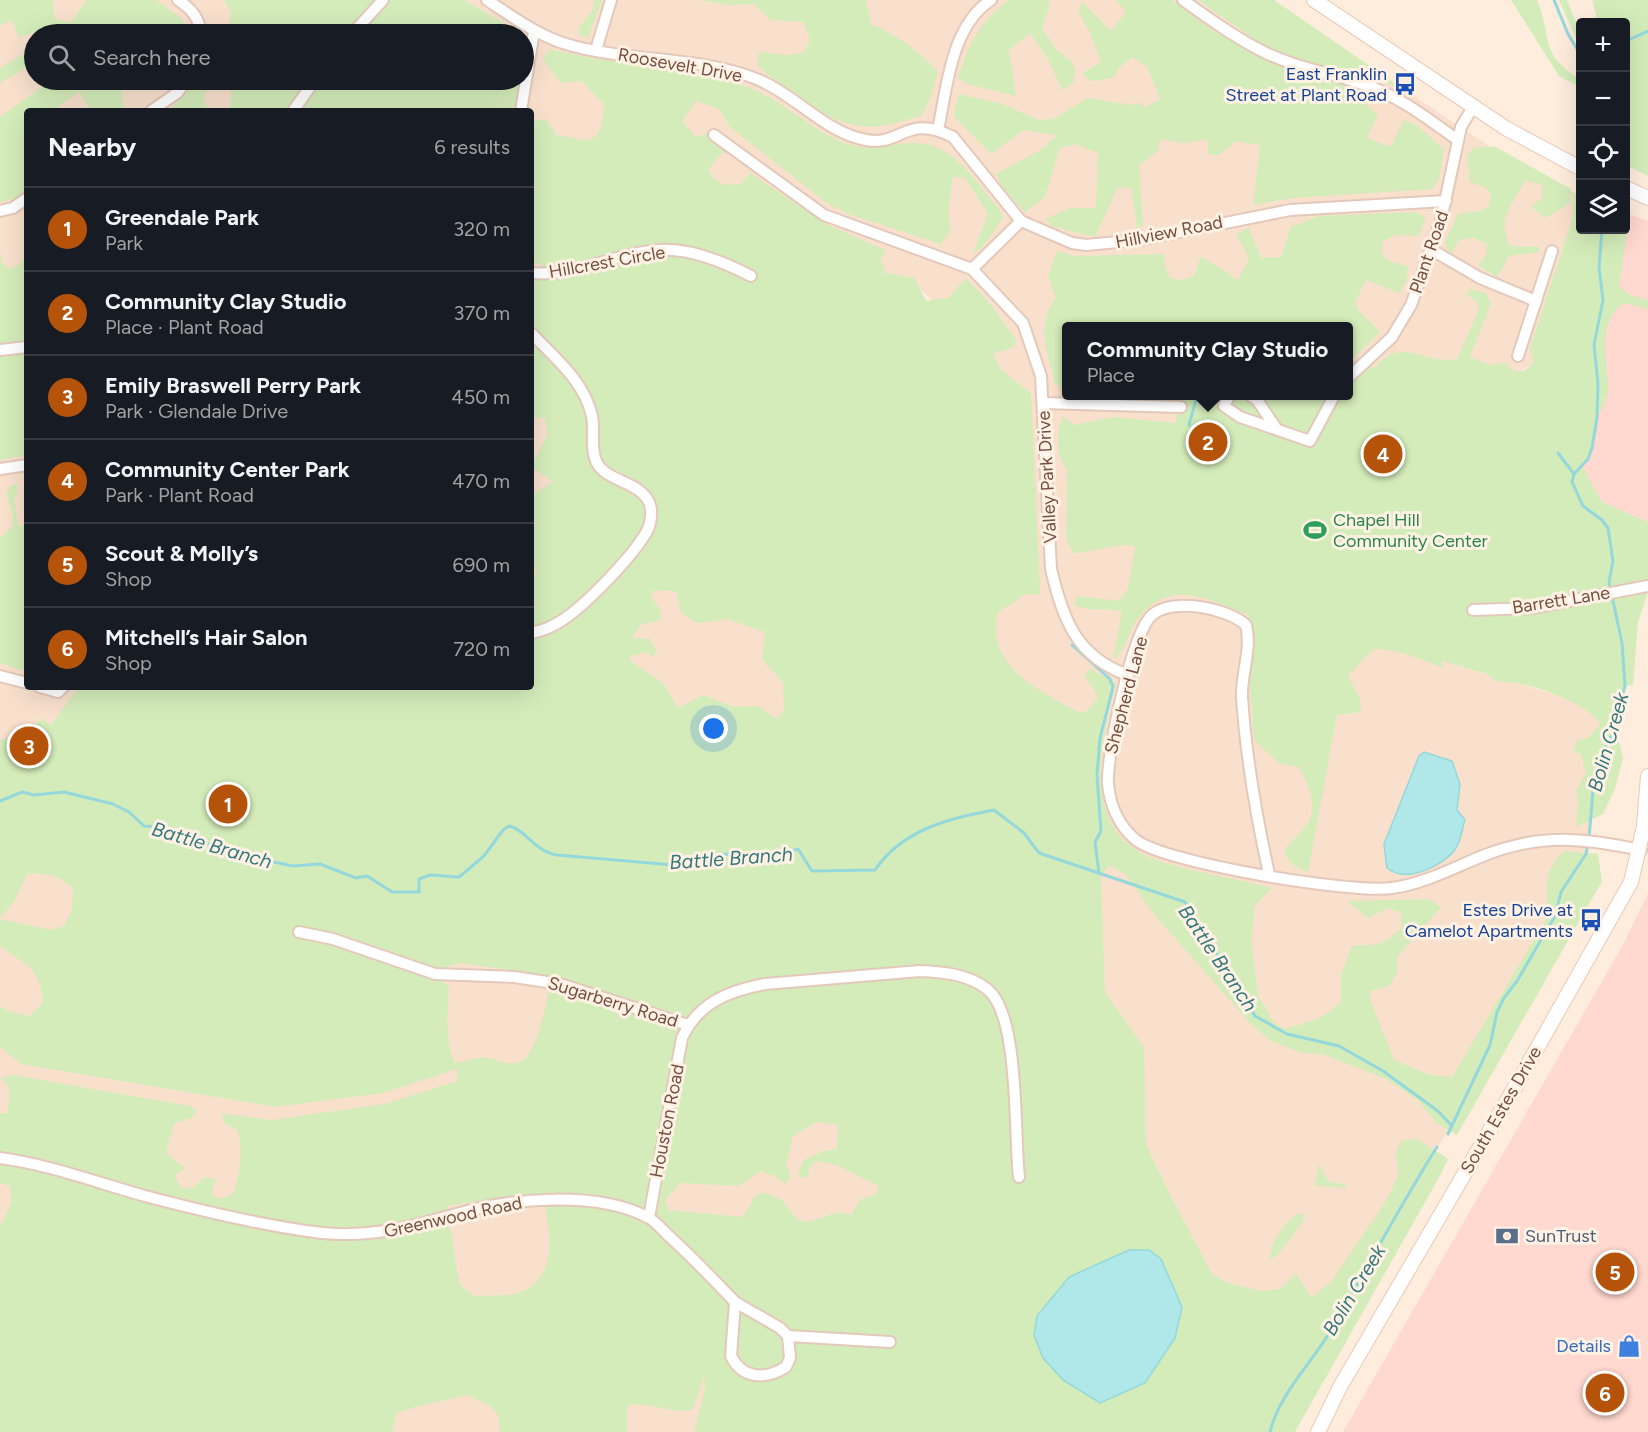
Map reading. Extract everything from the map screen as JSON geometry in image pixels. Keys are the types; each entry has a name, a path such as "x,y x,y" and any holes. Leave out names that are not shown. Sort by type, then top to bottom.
{"main road":[{"path":"1314,0 1523,139 1576,166"},
{"path":"1630,190 1646,197"},
{"name":"South Estes Drive","path":"1318,1432 1340,1387 1631,882 1641,850 1648,776"}],"street":[{"path":"178,0 192,10 200,24"},
{"path":"361,24 383,0"},
{"name":"Roosevelt Drive","path":"487,0 523,24"},
{"path":"596,50 611,0"},
{"path":"938,130 953,60 962,36 975,16 991,0"},
{"path":"1183,0 1261,51 1322,73 1369,86 1396,98 1458,140"},
{"name":"Roosevelt Drive","path":"534,31 567,44 727,71 758,79 782,92 846,135 869,141 888,138 914,128 938,130"},
{"path":"155,108 179,90"},
{"path":"295,108 308,90"},
{"path":"521,108 524,90"},
{"name":"Plant Road","path":"1353,373 1392,338 1411,304 1432,250 1446,201 1463,122 1473,107"},
{"name":"Hillview Road","path":"938,130 953,137 1021,221 1072,243 1102,245 1290,210 1446,201"},
{"name":"Valley Park Drive","path":"714,135 824,214 972,269 1023,323 1041,376 1051,569 1058,597 1067,622 1083,647 1103,665 1128,675"},
{"path":"0,212 24,200"},
{"path":"972,269 1021,221"},
{"name":"Hillcrest Circle","path":"534,273 546,274 592,267 661,249 717,260 751,276"},
{"path":"1432,250 1480,278 1536,301"},
{"path":"1518,356 1552,251"},
{"path":"534,336 583,390 592,418 593,451 597,463 602,469 631,484 643,494 649,503 651,514 646,534 608,579 561,621 534,632"},
{"path":"0,350 24,347"},
{"path":"1227,400 1224,406 1240,417 1310,441 1333,400"},
{"path":"1257,400 1276,428"},
{"path":"1043,403 1180,407"},
{"path":"0,469 24,465"},
{"name":"Barrett Lane","path":"1473,610 1532,608 1648,586"},
{"name":"Shepherd Lane","path":"1269,874 1247,760 1242,693 1248,646 1246,625 1233,617 1209,609 1185,606 1162,609 1151,616 1143,629 1128,675 1108,771 1112,802 1120,820 1135,839 1151,848 1193,861 1338,888 1392,888 1432,877 1488,854 1527,842 1577,838 1641,850"},
{"path":"0,676 24,682"},
{"name":"Sugarberry Road","path":"299,932 333,939 435,974 514,976 560,984 688,1025 699,1010 720,998 744,988 765,984 921,971 942,972 968,978 988,990 1000,1007 1009,1035 1018,1177"},
{"name":"Houston Road","path":"649,1217 682,1038 688,1025"},
{"name":"Greenwood Road","path":"0,1158 40,1164 145,1196 206,1211 323,1233 371,1234 392,1231 520,1200 594,1202 621,1207 649,1217 735,1302 788,1336 890,1342"},
{"path":"735,1302 730,1356 742,1371 766,1376 786,1367 790,1358 788,1336"}],"shaded area":[{"path":"0,0 1198,0 1245,32 1273,45 1399,86 1532,175 1573,192 1573,217 1531,348 1534,356 1531,365 1518,372 1510,369 1504,362 1452,374 1443,394 1353,360 1353,322 1062,322 1062,400 1189,400 1147,573 1617,713 1616,727 1600,758 1594,779 1591,829 1586,854 1561,892 1555,916 1497,1012 1490,1045 1455,1121 1407,1194 1331,1331 1281,1404 1270,1432 0,1432 0,831 14,830 27,821 63,821 85,828 87,823 176,878 221,876 290,901 290,910 328,914 359,923 419,956 453,962 449,892 985,849 993,950 1023,997 1105,999 1097,778 1080,778 1069,720 990,668 983,622 903,731 870,798 487,818 179,690 534,690 534,108 24,108 24,690 77,690 52,726 41,718 0,771","holes":["600,58 636,123 702,189 815,263 882,283 922,291 944,311 954,332 972,443 967,445 939,317 916,303 825,280 780,257 693,192 629,127 596,65"]},
{"path":"1630,214 1648,221 1648,522 1602,502 1581,466 1588,459 1594,345 1625,234 1630,234"},
{"path":"1648,894 1648,1432 1343,1432 1624,943"}],"green space":[{"path":"0,0 53,0 54,18 71,23 86,0 156,0 180,17 184,24 24,24 24,35 19,37 11,20 0,26"},
{"path":"224,0 464,0 506,24 229,24 231,12"},
{"path":"595,0 602,0 588,38 579,35 579,27 592,11"},
{"path":"700,0 866,0 871,24 907,44 938,72 929,102 921,116 889,125 870,127 839,121 809,106 757,65 759,52 788,55 803,53 810,41 804,22 770,20 754,4 728,5"},
{"path":"1009,0 1049,0 1049,8 1042,27 1055,48 1071,61 1075,69 1073,83 1062,90 1048,59 1030,33 1009,50 1016,96 967,84 958,78 976,34 982,25"},
{"path":"1115,0 1172,0 1213,31 1255,52 1263,45 1198,0 1274,0 1399,86 1396,87 1351,70 1355,94 1378,115 1367,138 1391,147 1403,120 1418,126 1444,150 1439,179 1432,189 1294,198 1253,205 1260,145 1236,141 1219,155 1209,155 1207,139 1184,143 1161,139 1158,151 1139,165 1143,226 1137,228 1131,188 1118,187 1095,237 1051,226 1046,219 1070,208 1096,208 1098,153 1075,144 1060,148 1045,197 1025,212 1002,187 996,174 1042,149 1057,135 1024,130 991,154 953,116 959,94 1002,104 1040,120 1055,118 1088,98 1133,105 1140,103 1146,107 1160,99 1147,67 1132,57 1118,69 1114,78 1090,81 1082,73 1101,62 1090,33 1078,11 1082,2 1111,31 1126,12"},
{"path":"1511,0 1537,0 1552,53 1576,76 1576,85 1559,76"},
{"path":"1559,0 1567,0 1576,23 1576,38"},
{"path":"1592,0 1648,0 1648,176 1630,167 1630,18 1597,18"},
{"path":"549,49 721,79 759,92 820,131 847,144 864,147 914,143 928,144 940,149 963,166 1000,210 1003,218 982,248 973,252 988,214 965,178 953,177 948,210 950,232 941,244 851,215 828,204 730,127 719,109 696,101 682,121 696,137 709,132 712,140 728,152 721,153 708,170 718,182 730,185 741,184 750,173 826,224 885,250 881,260 885,273 915,278 926,301 948,298 966,278 987,300 1017,341 1013,347 993,354 1001,370 1031,393 1040,590 1039,595 1026,594 998,612 996,630 999,647 1007,661 1033,686 1079,712 1086,712 1098,698 1084,676 1090,669 1116,683 1101,756 1101,781 1104,805 1113,826 1128,844 1164,863 1272,888 1255,905 1251,944 1259,997 1274,1023 1285,1029 1328,1013 1341,1001 1341,975 1352,946 1374,945 1383,942 1401,928 1402,913 1388,908 1368,918 1347,901 1429,899 1441,907 1397,957 1398,971 1389,986 1371,991 1370,1000 1394,1060 1430,1075 1452,1077 1549,915 1547,880 1552,866 1564,851 1598,854 1602,881 1457,1135 1436,1123 1419,1101 1386,1079 1322,1054 1302,1053 1271,1041 1249,1022 1152,912 1126,875 1109,865 1101,877 1105,993 1144,1047 1146,1145 1212,1274 1228,1283 1261,1291 1280,1289 1296,1273 1311,1298 1331,1282 1386,1201 1398,1176 1396,1152 1401,1141 1417,1139 1448,1159 1295,1432 694,1432 705,1388 704,1376 693,1409 676,1411 644,1405 627,1406 627,1432 500,1432 495,1411 487,1404 467,1395 418,1406 396,1414 393,1432 0,1432 0,1227 12,1201 10,1186 0,1183 0,1113 7,1113 10,1098 7,1085 0,1078 13,1075 190,1106 197,1111 192,1118 174,1123 166,1153 184,1168 174,1176 182,1189 194,1187 204,1177 216,1179 211,1194 221,1199 233,1194 239,1170 240,1139 238,1131 225,1124 221,1113 271,1120 384,1104 458,1081 456,1069 383,1093 275,1107 21,1064 0,1047 0,1006 10,1012 30,1016 43,1002 39,981 35,974 0,946 0,919 51,930 64,926 72,909 73,889 64,881 52,876 27,874 15,900 0,918 0,740 30,733 41,718 51,725 77,690 534,690 534,576 537,571 534,564 534,494 553,482 534,469 534,461 548,434 545,418 534,417 534,274 542,264 534,263 534,120 547,120 557,136 588,140 597,134 600,128 604,104 581,81 560,83 543,59","holes":["653,591 676,592 681,613 698,623 728,619 765,632 762,659 783,683 784,711 776,719 758,706 734,707 703,695 678,708 664,684 629,660 631,656 644,652 653,657 657,650 649,639 632,638 640,625 661,620 660,610 651,596","460,963 552,976 537,1037 532,1049 520,1062 507,1063 476,1058 455,1063 448,1035 449,987 443,982 446,967","817,1122 838,1125 837,1149 824,1151 804,1160 798,1172 800,1178 809,1176 808,1169 816,1161 837,1165 878,1186 877,1194 861,1199 851,1215 839,1212 808,1222 797,1219 782,1200 762,1192 755,1196 743,1217 668,1210 665,1200 680,1183 738,1186 761,1171 778,1178 784,1184 791,1177 786,1165 793,1136","491,1199 545,1206 549,1242 546,1266 541,1276 533,1285 521,1292 511,1295 475,1296 459,1284 447,1206","1069,1277 1043,1358 1034,1335 1037,1316"]},
{"path":"24,54 24,69 0,83 0,68"},
{"path":"37,90 121,90 124,108 89,108 79,92 56,108 24,108 24,192 15,199 0,202 0,117"},
{"path":"189,90 207,90 203,98 208,108 171,108"},
{"path":"231,90 518,90 516,108 230,108"},
{"path":"1475,147 1496,147 1571,189 1570,203 1546,218 1531,207 1543,197 1541,184 1525,181 1507,212 1506,237 1510,246 1539,247 1539,252 1509,256 1497,277 1478,266 1486,255 1487,244 1472,237 1458,241 1452,253 1446,248 1445,242 1458,214 1481,211 1489,205 1491,194 1485,187 1470,182 1467,155"},
{"path":"1573,192 1576,194 1576,234 1627,234 1619,286 1628,294 1648,300 1648,309 1625,303 1615,311 1609,321 1605,344 1608,393 1595,424 1589,455 1582,466 1602,502 1648,522 1648,592 1638,622 1633,685 1625,686 1617,713 1612,712 1623,758 1615,789 1603,814 1576,827 1578,802 1576,790 1586,773 1581,754 1573,752 1577,740 1588,738 1600,724 1582,707 1538,688 1498,682 1487,674 1442,661 1443,668 1400,652 1373,649 1348,676 1360,699 1361,712 1337,715 1308,872 1294,865 1284,853 1310,817 1312,802 1308,787 1298,767 1280,764 1254,740 1249,671 1254,631 1247,614 1216,602 1187,595 1160,600 1147,609 1135,623 1115,659 1113,658 1122,611 1074,605 1077,596 1119,601 1128,590 1135,549 1133,545 1125,545 1073,553 1066,538 1067,469 1058,450 1062,416 1074,425 1112,417 1176,423 1178,400 1353,400 1353,360 1375,368 1384,358 1394,353 1414,353 1435,359 1457,359 1479,309 1475,300 1467,295 1469,289 1486,293 1491,304 1470,357 1491,365 1505,362 1511,369 1522,371 1533,362 1530,348 1573,217"},
{"path":"1416,212 1426,217 1419,236 1396,235 1383,241 1381,251 1387,260 1408,267 1407,280 1399,293 1366,280 1355,302 1359,311 1380,332 1353,359 1353,322 1062,322 1062,388 1055,384 1046,350 1044,329 1056,297 1048,276 1057,251 1074,256 1164,254 1165,266 1170,278 1183,280 1194,276 1201,256 1238,280 1249,258 1236,234 1249,228 1261,258 1281,257 1291,227 1319,216"},
{"path":"0,250 2,263 9,269 18,266 24,257 24,456 0,460"},
{"path":"17,484 17,494 14,498 18,526 24,525 24,671 0,663 0,538 12,527 13,516 6,494 10,486"},
{"path":"1318,1164 1329,1182 1345,1184 1346,1188 1315,1186"},
{"path":"1296,1214 1304,1214 1303,1221 1277,1256 1270,1259 1275,1240"}],"water":[{"path":"1424,752 1452,761 1460,784 1457,810 1465,820 1458,845 1450,855 1424,871 1404,874 1387,868 1384,844 1419,756"},
{"path":"1129,1250 1149,1250 1161,1259 1182,1307 1175,1338 1145,1383 1100,1403 1063,1380 1043,1358 1034,1335 1037,1316 1069,1277"}],"waterway":[{"name":"Bolin Creek","path":"1554,0 1576,47"},
{"path":"1630,39 1648,31"},
{"name":"Bolin Creek","path":"1589,838 1594,779 1600,758 1616,727 1617,713 1625,686 1622,643 1609,582 1613,561 1608,528 1602,520 1583,506 1572,482 1574,474 1588,459 1597,418 1598,384 1594,345 1603,300 1599,267 1602,234"},
{"path":"1189,425 1196,400"},
{"path":"1558,453 1574,474"},
{"path":"1072,645 1110,679 1113,687 1100,738 1097,775 1101,831 1095,842 1099,873"},
{"name":"Battle Branch","path":"0,801 22,792 34,795 64,792 113,804 129,812 144,826 162,827 193,842 239,848 264,860 293,866 320,864 356,878 367,876 392,892 419,892 419,879 430,875 459,877 484,856 503,830 509,826 520,831 542,849 557,855 674,865 726,854 768,857 798,849 812,871 875,870 899,845 928,828 960,817 994,810 1024,833 1039,853 1185,902 1255,1016 1287,1034 1339,1046 1383,1071 1438,1111 1452,1126"},
{"name":"Bolin Creek","path":"1448,1134 1490,1045 1497,1012 1555,916 1561,892 1586,854 1588,845"},
{"name":"Bolin Creek","path":"1270,1432 1274,1418 1288,1392 1331,1330 1437,1147"}],"place":[{"name":"East Franklin Street at Plant Road","path":"1405,84"},
{"name":"Community Clay Studio","path":"1208,442"},
{"name":"Community Center Park","path":"1383,454"},
{"name":"Chapel Hill Community Center","path":"1315,530"},
{"name":"Emily Braswell Perry Park","path":"29,746"},
{"name":"Greendale Park","path":"228,804"},
{"name":"Estes Drive at Camelot Apartments","path":"1591,920"},
{"name":"SunTrust","path":"1507,1236"},
{"name":"Scout & Molly’s","path":"1615,1272"},
{"name":"Details","path":"1629,1346"},
{"name":"Mitchell’s Hair Salon","path":"1605,1393"}]}
